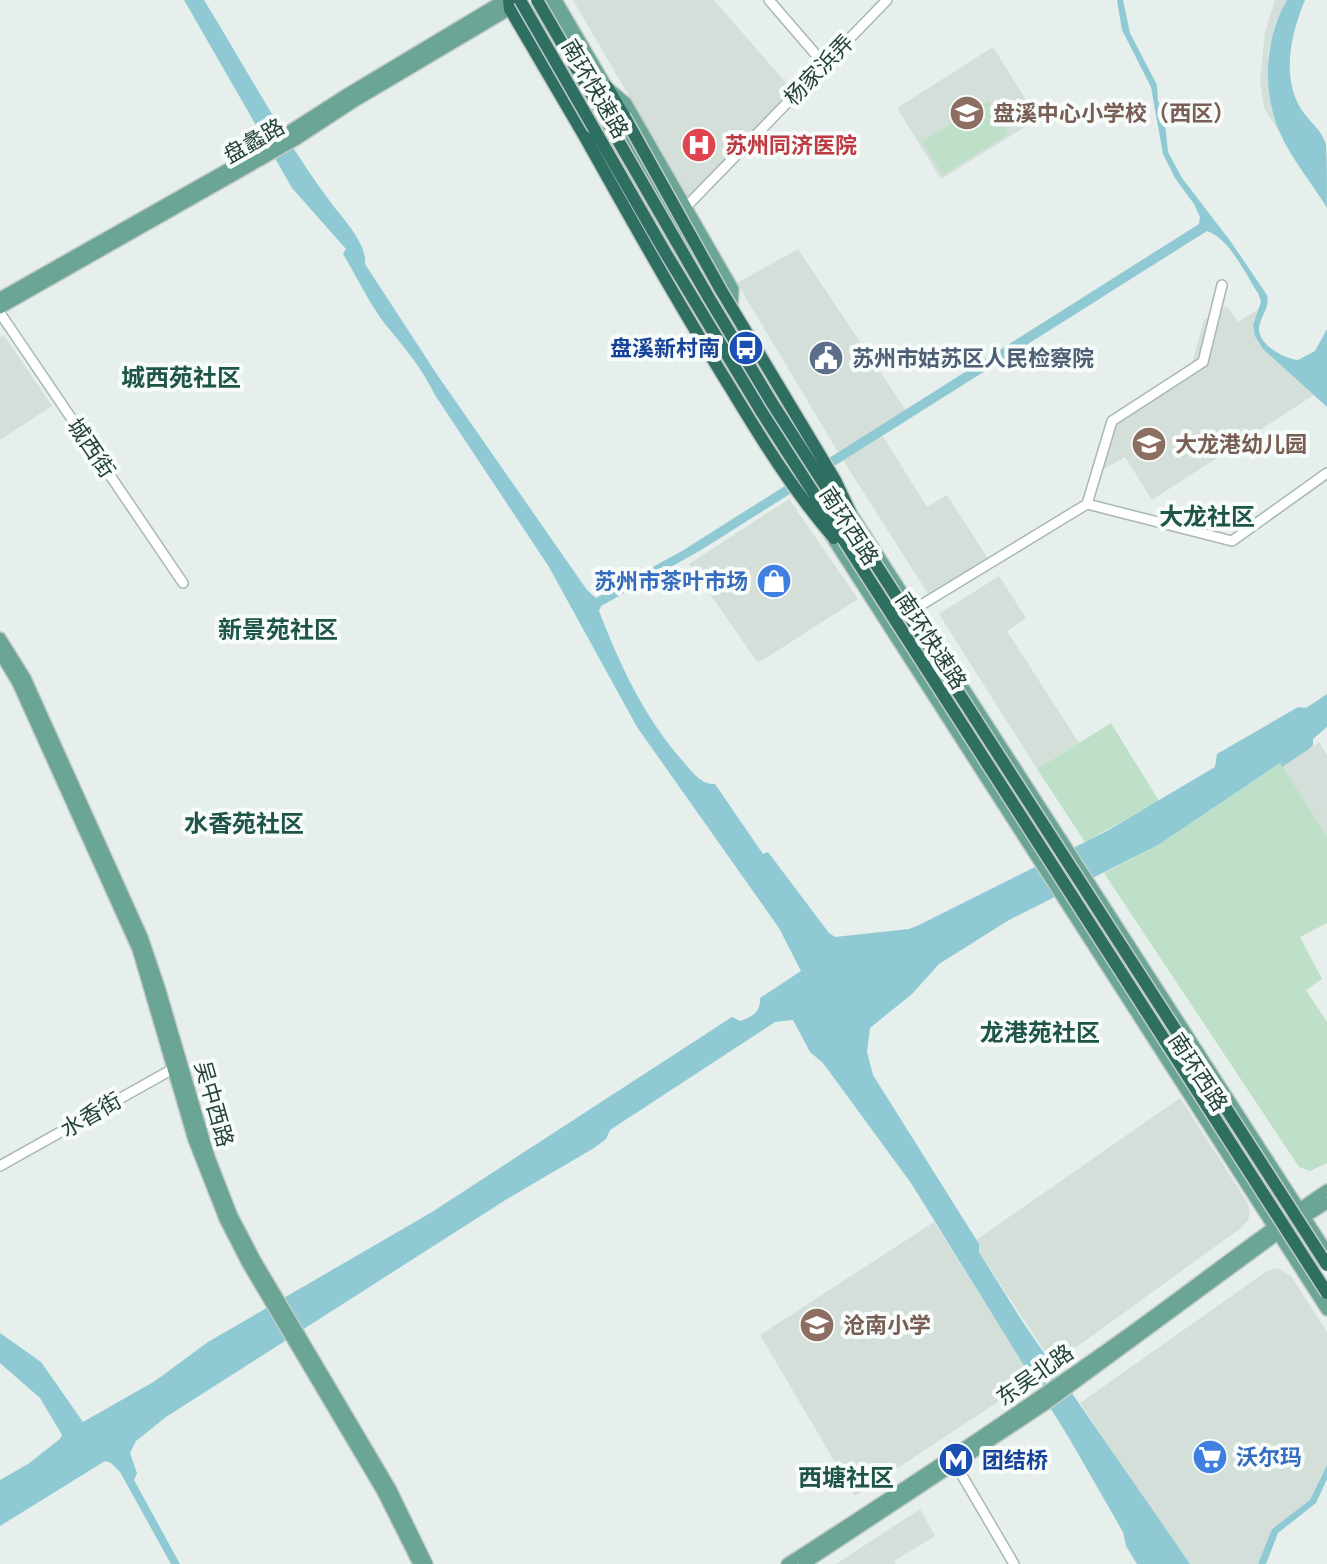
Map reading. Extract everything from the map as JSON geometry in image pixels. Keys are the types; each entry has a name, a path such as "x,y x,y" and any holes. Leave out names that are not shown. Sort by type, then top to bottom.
{"highway":[{"name":"南环快速路","path":"535,0 716,312 1327,1265"},
{"name":"南环快速路","path":"513,2 720,345 1327,1293"},
{"path":"513,2 679,305 749,419 803,502 862,569"},
{"path":"607,87 721,290 835,480 874,562"}],"main road":[{"path":"535,0 547,26 564,33"},
{"name":"南环西路","path":"546,0 731,321 827,476 1327,1252"},
{"path":"556,0 607,87 626,103 733,289 731,321"},
{"name":"南环西路","path":"513,2 685,305 1327,1310"},
{"name":"盘蠡路","path":"0,310 355,101 513,2"},
{"name":"盘蠡路","path":"0,298 251,161"},
{"name":"吴中西路","path":"0,638 25,678 142,937 178,1066"},
{"name":"吴中西路","path":"0,653 18,683 138,949 224,1197 273,1298 390,1488 427,1564"},
{"path":"1302,1213 1327,1190"},
{"path":"1302,1213 1327,1203"},
{"name":"东吴北路","path":"804,1564 1043,1400 1302,1213"},
{"name":"吴中西路","path":"298,1338 419,1564"},
{"name":"东吴北路","path":"787,1564 954,1461"}],"street":[{"path":"769,0 824,64"},
{"name":"杨家浜弄","path":"649,241 686,208 887,0"},
{"path":"888,625 1087,504 1112,421 1203,362 1222,285"},
{"name":"城西街","path":"0,310 183,583"},
{"path":"1087,504 1232,541 1327,473"},
{"name":"水香街","path":"0,1166 178,1066"},
{"path":"954,1461 1014,1564"}],"shaded area":[{"name":"苏州同济医院","path":"573,0 714,0 793,91 689,199"},
{"path":"1275,0 1287,0 1275,24 1268,53 1272,109 1281,135 1264,108 1260,81 1265,32"},
{"name":"盘溪中心小学校（西区）","path":"993,47 1038,119 941,179 897,108"},
{"name":"苏州市姑苏区人民检察院","path":"798,249 907,412 838,452 737,283"},
{"path":"1227,306 1238,322 1259,309 1253,325 1263,349 1314,395 1152,500 1125,457 1092,476 1104,431 1188,377 1204,320"},
{"path":"4,335 52,406 0,440 0,337"},
{"path":"882,435 927,507 947,495 990,562 930,597 843,460"},
{"name":"苏州市茶叶市场","path":"789,499 858,599 758,663 689,564"},
{"path":"999,576 1026,618 1007,631 1079,743 1037,769 939,614"},
{"path":"1319,742 1327,755 1327,836 1282,767"},
{"path":"1180,1098 1248,1203 1248,1220 1053,1364 979,1252 976,1240"},
{"path":"934,1222 1033,1379 855,1496 760,1335"},
{"path":"1278,1268 1291,1276 1327,1332 1327,1465 1310,1500 1272,1529 1258,1564 1190,1564 1080,1403 1267,1271"},
{"path":"920,1509 935,1536 894,1561 896,1564 836,1564"}],"green space":[{"path":"988,101 1008,134 943,175 922,142"},
{"path":"1111,723 1159,801 1085,842 1037,769"},
{"path":"1280,763 1327,836 1327,923 1300,937 1322,979 1306,990 1327,1022 1327,1163 1310,1171 1299,1167 1104,873 1158,845"}],"water":[{"path":"184,0 204,0 295,151 358,239 365,264 438,376 587,590 596,598 682,551 1199,224 1200,217 1194,204 1175,178 1163,154 1151,87 1122,30 1117,0 1123,0 1130,33 1157,85 1168,152 1182,178 1267,295 1259,327 1262,339 1279,354 1298,360 1315,351 1327,329 1327,407 1263,349 1253,325 1261,302 1259,295 1230,249 1207,231 701,550 601,606 599,611 634,689 667,742 696,776 715,784 763,854 768,852 835,937 909,929 919,925 1107,831 1215,767 1217,754 1298,707 1306,708 1327,694 1327,727 1313,739 1309,749 1282,767 1280,763 1158,845 1009,920 939,964 912,994 870,1028 867,1052 873,1075 979,1244 979,1252 1024,1324 1190,1564 1137,1564 1126,1546 1123,1532 1069,1438 911,1183 823,1063 810,1052 793,1020 775,1022 610,1130 606,1139 594,1148 507,1199 166,1417 136,1441 130,1453 137,1473 134,1480 180,1564 171,1564 120,1472 105,1461 0,1526 0,1480 28,1464 62,1435 40,1398 0,1363 0,1333 41,1362 83,1422 155,1381 208,1342 432,1212 732,1017 740,1021 752,1016 759,1007 760,998 801,971 779,928 637,727 549,567 406,349 374,307 343,254 346,249 292,188"},
{"path":"1287,0 1305,0 1292,41 1291,83 1301,109 1322,134 1326,145 1327,208 1285,143 1270,100 1270,48 1279,15"},
{"path":"1327,1465 1327,1479 1316,1503 1278,1533 1266,1564 1258,1564 1272,1529 1310,1500"}],"place":[{"name":"盘溪中心小学校（西区）","path":"967,113"},
{"name":"苏州同济医院","path":"699,145"},
{"name":"盘溪新村南","path":"746,348"},
{"name":"苏州市姑苏区人民检察院","path":"826,358"},
{"name":"大龙港幼儿园","path":"1149,444"},
{"name":"苏州市茶叶市场","path":"774,581"},
{"name":"沧南小学","path":"817,1325"},
{"name":"沃尔玛","path":"1210,1457"},
{"name":"团结桥","path":"956,1460"}],"district":[{"name":"城西苑社区","path":"181,378"},
{"name":"大龙社区","path":"1207,517"},
{"name":"新景苑社区","path":"278,630"},
{"name":"水香苑社区","path":"244,824"},
{"name":"龙港苑社区","path":"1040,1033"},
{"name":"西塘社区","path":"846,1478"}]}
